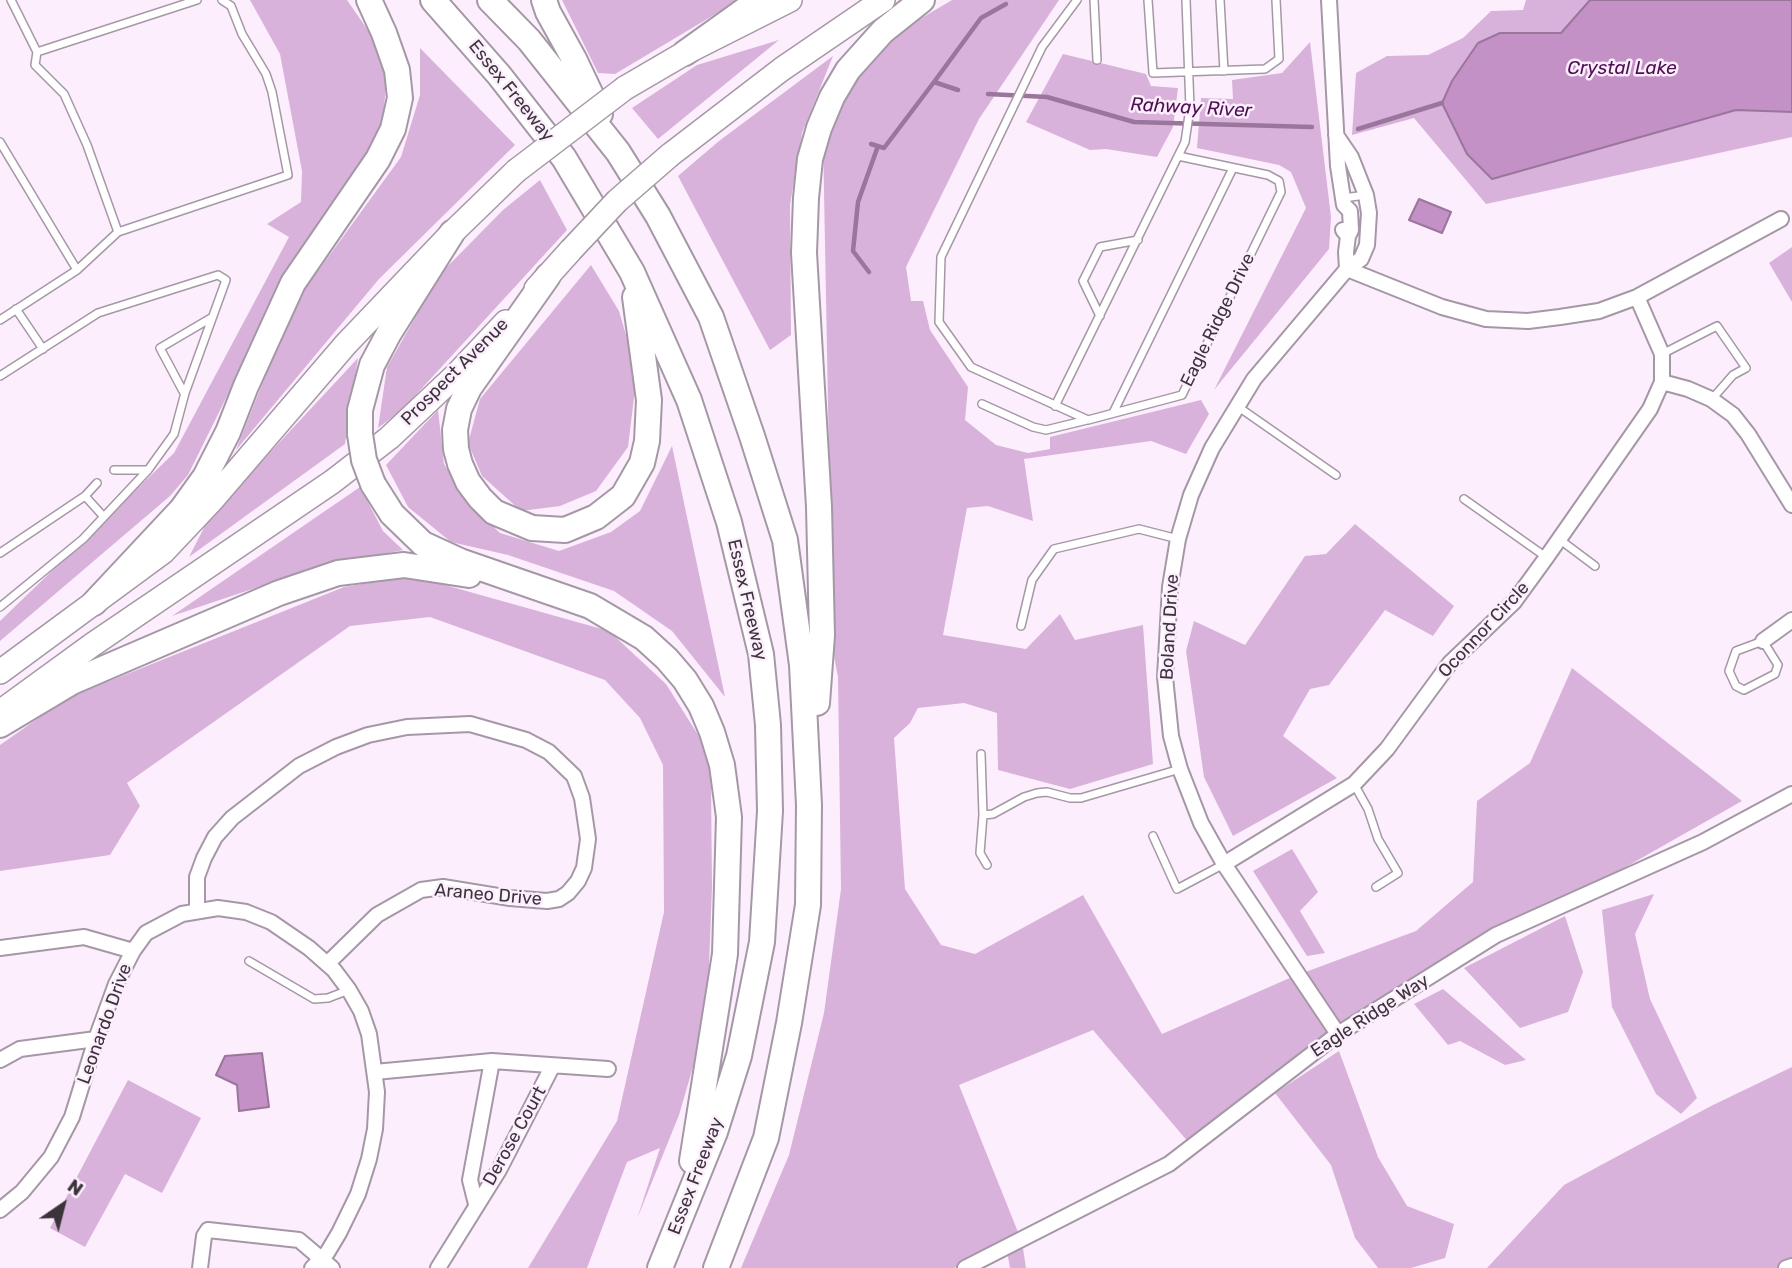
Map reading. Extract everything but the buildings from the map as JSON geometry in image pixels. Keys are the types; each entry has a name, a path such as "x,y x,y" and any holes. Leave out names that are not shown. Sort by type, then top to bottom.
{"highway":[{"path":"94,603 182,509 205,477 228,432 293,283 379,159 393,129 400,98 397,70 369,0"},
{"name":"Essex Freeway","path":"433,0 499,75 564,158 632,272 689,400 729,522 761,654 768,725 770,811 762,942 739,1056 715,1132 660,1268"},
{"path":"490,0 529,40 618,152"},
{"path":"544,0 618,152 658,216 711,317 785,540 802,664 809,805 808,905 789,1023 766,1138 716,1268"},
{"path":"685,53 759,0"},
{"path":"809,805 822,635 819,507 804,253 810,159 828,107 848,70 883,31 922,0"},
{"path":"452,233 389,332 372,365 360,410 359,434 364,460 373,484 392,514 408,532 424,544 460,561 590,606 616,620 645,638 667,659 685,680 701,706 722,765 729,817 725,954 686,1202"},
{"path":"548,276 468,388 458,409 456,449 468,482 494,512 532,528 565,530 581,525 611,507 623,496 642,463 647,442 649,400 632,272"},
{"path":"0,725 72,682 279,593 338,573 404,565 538,589"}],"main road":[{"path":"0,672 163,552 213,499 346,344 452,233 516,171 625,88 685,53 790,0"},
{"name":"Prospect Avenue","path":"0,712 92,645 332,482 389,438 456,375 617,201 670,155 782,69 883,0"}],"street":[{"name":"Boland Drive","path":"1329,0 1338,166 1343,201 1350,211 1351,219 1346,252 1347,269"},
{"name":"Boland Drive","path":"1336,135 1351,157 1366,195 1369,213 1367,245 1361,258 1347,269 1254,379 1206,460 1191,495 1178,539 1170,587 1164,677 1171,736 1180,769 1201,823 1224,864 1338,1034"},
{"path":"1347,269 1442,307 1486,319 1528,320 1560,317 1599,312 1637,297 1781,219"},
{"name":"Oconnor Circle","path":"1224,864 1354,783 1387,749 1450,663 1514,602 1650,409 1662,382 1662,354 1637,297"},
{"path":"1662,382 1711,399 1732,415 1748,434 1792,505"},
{"path":"1763,641 1792,620"},
{"name":"Araneo Drive","path":"197,911 197,877 204,858 215,837 232,818 299,766 336,747 368,735 407,727 470,724 526,740 549,752 574,776 582,798 587,839 584,868 568,893 559,899 547,901 443,887 421,890 377,915 327,964"},
{"name":"Eagle Ridge Way","path":"965,1268 1169,1164 1338,1034 1496,935 1703,842 1792,794"},
{"name":"Leonardo Drive","path":"0,1210 22,1192 51,1157 72,1117 96,1039 117,984 133,951 146,933 182,914 218,908 246,912 271,922 327,964 349,990 369,1034 377,1092 375,1129 369,1158 349,1213 322,1265"},
{"path":"0,948 84,937 133,951"},
{"path":"0,1059 20,1048 96,1039"},
{"name":"Derose Court","path":"375,1072 492,1061 608,1069"},
{"name":"Derose Court","path":"476,1204 470,1180 492,1061"},
{"name":"Derose Court","path":"438,1268 499,1170 552,1067"},
{"path":"200,1268 204,1236 208,1230 299,1240 322,1265"},
{"path":"1786,1268 1792,1266"}],"lane":[{"path":"11,0 37,52 35,65 64,94 87,145 118,232"},
{"path":"37,52 197,0"},
{"path":"0,320 77,270 118,232 288,175 266,74 242,34 231,6 222,0"},
{"path":"1077,0 1038,56 941,257 939,323 971,367 1088,420"},
{"path":"1094,0 1097,60"},
{"path":"1148,0 1153,73 1265,69 1279,59 1276,0"},
{"path":"1055,406 1138,240 1186,134 1189,113 1186,0"},
{"path":"1220,0 1224,71"},
{"path":"0,142 77,270"},
{"name":"Eagle Ridge Drive","path":"982,404 1033,427 1046,430 1182,395 1281,192 1279,181 1268,175 1178,156"},
{"path":"1113,414 1233,167"},
{"path":"1343,201 1366,195"},
{"path":"1100,316 1083,281 1100,247 1138,240"},
{"path":"0,376 98,313 218,275 226,280 184,393 174,434 148,470 83,539 0,607"},
{"path":"16,309 43,349"},
{"path":"184,393 160,348 212,318"},
{"path":"1662,354 1717,326 1746,368 1733,375 1711,399"},
{"path":"1236,406 1336,475"},
{"path":"114,470 148,470"},
{"path":"0,553 85,495 97,483"},
{"path":"85,495 104,517"},
{"path":"1464,499 1546,558"},
{"path":"1021,626 1032,580 1054,548 1139,529 1178,539"},
{"path":"1559,539 1595,566"},
{"path":"1763,641 1777,665 1775,674 1744,691 1736,686 1729,671 1737,651 1763,641"},
{"path":"981,754 983,815 979,853 988,865"},
{"path":"983,815 993,814 1037,793 1047,792 1081,798 1180,769"},
{"path":"1354,783 1368,809 1378,839 1398,873 1376,887"},
{"path":"1153,836 1177,889 1224,864"},
{"path":"249,961 314,999 328,998 349,990"}],"shaded area":[{"path":"250,0 347,0 388,59 382,134 276,297 188,475 170,496 0,641 0,621 174,453 289,237 267,224 301,202 302,171 280,54"},
{"path":"562,0 739,0 615,74 598,73"},
{"path":"952,0 1059,0 979,119 906,267 911,301 923,301 930,330 968,387 965,420 996,445 1028,453 1050,449 1050,437 1201,400 1209,414 1186,454 1151,441 1024,459 1033,521 988,506 967,508 943,635 1026,649 1060,614 1075,640 1143,625 1153,764 1070,789 998,770 997,713 964,703 918,708 910,723 894,738 905,889 941,945 975,954 1083,895 1162,1034 1292,977 1416,931 1473,882 1477,801 1530,763 1572,668 1742,801 1490,944 1338,1041 1195,1150 1093,1030 959,1085 1022,1242 1026,1268 1010,1268 1007,1251 954,1268 741,1268 789,1155 824,1013 841,889 838,677 828,624 832,620 823,137 858,79 903,29"},
{"path":"1526,0 1590,0 1561,33 1501,33 1492,178 1736,110 1792,112 1792,137 1486,204 1414,118 1352,135 1356,73 1387,56 1428,55 1463,38 1491,11 1523,10"},
{"path":"779,40 658,139 632,108 697,65"},
{"path":"1310,42 1331,217 1329,249 1214,390 1306,208 1291,172 1279,165 1197,148 1201,98 1233,99 1232,80 1282,73"},
{"path":"420,48 515,145 379,279 236,450 294,304 401,157 420,95"},
{"path":"1063,54 1146,74 1151,86 1178,88 1173,127 1157,157 1106,149 1090,150 1026,122"},
{"path":"833,56 802,133 790,205 791,335 770,350 678,176 719,141"},
{"path":"540,180 567,230 402,410 378,428 387,367 440,274 503,210"},
{"path":"1792,247 1792,302 1769,263"},
{"path":"591,265 619,311 637,373 628,447 596,491 560,506 521,511 482,476 468,443 480,399"},
{"path":"358,358 345,444 189,557 209,518"},
{"path":"438,410 444,464 467,502 500,533 559,551 611,532 640,511 672,446 725,697 672,631 614,591 508,555 451,542 408,507 386,465"},
{"path":"360,487 383,531 403,550 318,567 172,616"},
{"path":"1355,524 1454,606 1433,636 1385,610 1329,685 1310,689 1283,736 1337,778 1233,836 1204,777 1186,651 1194,621 1245,645 1305,556 1326,554"},
{"path":"413,576 609,631 666,684 707,749 711,783 712,887 707,1019 679,1115 637,1219 660,1148 627,1162 587,1268 528,1268 617,1121 664,912 663,765 640,718 605,680 430,617 350,626 127,783 140,806 110,855 0,871 0,745 67,698 344,587"},
{"path":"1292,849 1318,892 1300,911 1325,953 1307,956 1253,871"},
{"path":"1654,894 1635,934 1650,999 1697,1098 1681,1114 1656,1094 1612,1007 1602,910"},
{"path":"1565,916 1583,972 1568,1012 1520,1028 1464,968"},
{"path":"1443,989 1526,1060 1505,1065 1460,1041 1448,1045 1414,1004"},
{"path":"1339,1051 1378,1157 1407,1206 1454,1224 1445,1258 1411,1268 1378,1268 1355,1238 1331,1165 1275,1093"},
{"path":"1792,1067 1792,1268 1487,1268 1564,1185 1711,1106"},
{"path":"128,1080 201,1118 162,1193 125,1174 85,1247 50,1228"}],"water":[{"name":"Crystal Lake","path":"1590,0 1792,0 1792,112 1736,110 1492,179 1467,154 1442,103 1452,81 1478,43 1500,33 1561,33"},
{"path":"1419,199 1451,212 1442,233 1409,220"},
{"path":"262,1053 269,1107 239,1111 237,1085 216,1075 225,1056"}],"waterway":[{"path":"934,82 981,18 1006,4"},
{"name":"Rahway River","path":"871,144 884,148 934,82 958,90"},
{"name":"Rahway River","path":"988,94 1047,97 1134,122 1312,127"},
{"name":"Rahway River","path":"1358,129 1442,103"},
{"path":"869,272 853,251 858,202 878,146"}]}
